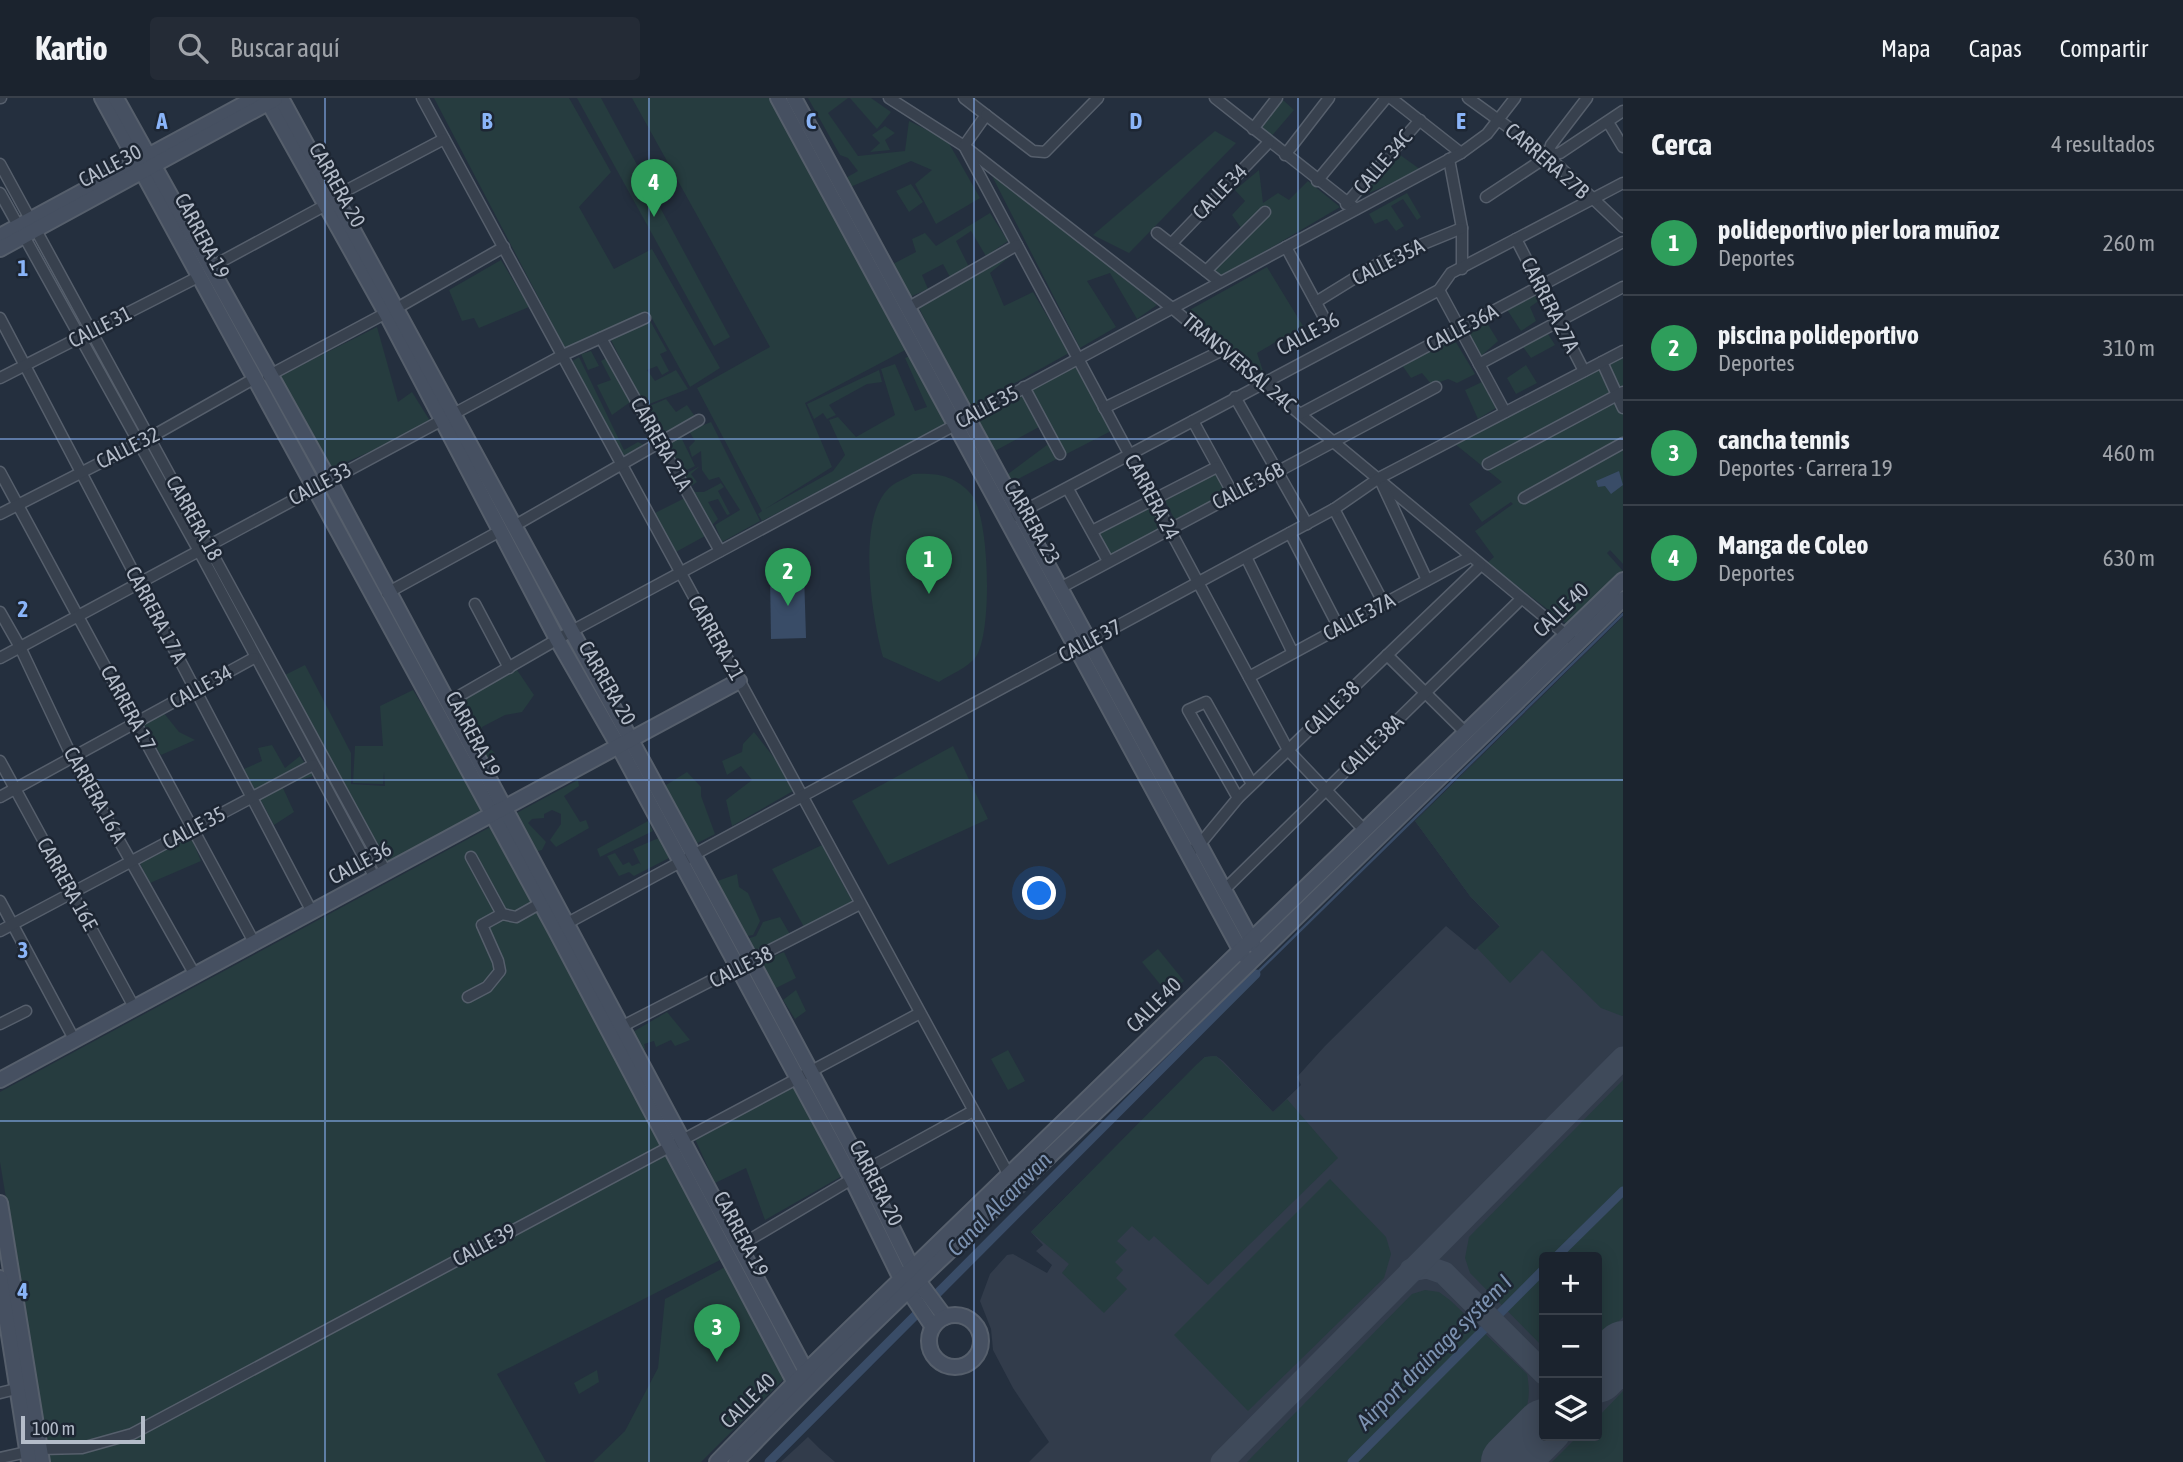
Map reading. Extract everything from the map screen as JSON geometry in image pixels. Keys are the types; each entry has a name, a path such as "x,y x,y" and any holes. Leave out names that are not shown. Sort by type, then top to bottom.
{"main road":[{"name":"CARRERA 19","path":"102,98 147,164"},
{"name":"CARRERA 19","path":"116,98 147,164 262,377 387,593 447,703 541,902 561,926 621,1027 675,1142 739,1246 805,1382"},
{"name":"CARRERA 23","path":"778,98 961,420 1254,960"},
{"name":"CARRERA 23","path":"794,98 909,307 961,420"},
{"name":"CALLE 30","path":"0,249 27,228 269,99"},
{"name":"CARRERA 20","path":"269,99 391,311 563,635 694,855 752,962 804,1074 917,1291"},
{"name":"CALLE 30","path":"0,236 27,228"},
{"name":"CARRERA 19","path":"322,483 805,1382"},
{"name":"CARRERA 23","path":"1014,517 1060,588 1083,644"},
{"name":"CALLE 40","path":"1014,1182 1254,960 1571,640 1623,580"},
{"name":"CALLE 40","path":"717,1462 805,1382 917,1291 1014,1182 1246,945 1465,733 1571,640 1623,599"},
{"name":"CALLE 36","path":"1,1079 739,681"},
{"name":"CARRERA 20","path":"625,743 680,862 737,970 804,1074"},
{"name":"CARRERA 23","path":"1194,849 1224,890 1246,945"},
{"path":"0,1203 6,1265 35,1456"},
{"path":"0,1278 3,1326 16,1389 35,1456"},
{"path":"917,1291 945,1317 969,1318 979,1330 981,1346 974,1360 952,1367 937,1360 929,1346 933,1327 917,1291"},
{"path":"933,1327 945,1317"},
{"name":"CALLE 40","path":"736,1462 805,1382"}],"street":[{"name":"CARRERA 21","path":"422,98 1014,1182"},
{"name":"TRANSVERSAL 24C","path":"889,98 964,146 1172,308 1571,640"},
{"path":"964,98 1033,151 1045,152 1098,98"},
{"path":"1253,129 1277,98"},
{"path":"1284,155 1329,98"},
{"path":"1317,181 1386,98"},
{"path":"1391,98 1461,153"},
{"name":"CARRERA 27B","path":"1468,98 1548,156 1590,199 1623,227"},
{"name":"CALLE 35","path":"447,703 563,635 1286,247 1351,207 1461,153 1481,139 1515,98"},
{"path":"1548,156 1551,145 1587,98"},
{"path":"1218,99 1351,207"},
{"path":"1486,197 1623,111"},
{"path":"964,146 986,115"},
{"name":"CALLE 34C","path":"1351,207 1420,120"},
{"path":"1608,122 1623,147"},
{"name":"CALLE 31","path":"0,378 206,271 444,139"},
{"name":"CALLE 34","path":"1172,243 1269,142"},
{"name":"CARRERA 24","path":"964,146 1288,750 1365,831"},
{"path":"1450,159 1462,228 1462,269"},
{"name":"CARRERA 18","path":"0,164 79,338 199,551 313,765 381,875"},
{"name":"CALLE 36","path":"1014,517 1262,382 1439,290 1444,279 1623,183"},
{"name":"CARRERA 18","path":"0,193 27,228 91,330 209,544 381,875"},
{"path":"1206,271 1265,212"},
{"name":"CALLE 35A","path":"1316,302 1384,260 1462,228"},
{"path":"1157,233 1220,282"},
{"name":"CARRERA 27A","path":"1516,239 1584,371"},
{"name":"CALLE 36A","path":"1300,414 1623,242"},
{"path":"909,307 1017,245"},
{"name":"CALLE 32","path":"0,514 391,311 504,247"},
{"path":"1286,247 1327,323"},
{"path":"1479,364 1623,287"},
{"path":"1439,290 1505,412"},
{"name":"CARRERA 17 A","path":"0,318 313,912"},
{"name":"CALLE 33","path":"0,658 563,355 645,318"},
{"name":"CARRERA 21A","path":"601,338 720,551"},
{"path":"1104,408 1223,350"},
{"name":"CALLE 37","path":"561,926 1307,524 1379,478 1623,351"},
{"path":"1602,362 1620,393 1623,408"},
{"path":"1024,387 1060,454"},
{"name":"CALLE 36B","path":"1060,588 1169,527 1436,387"},
{"path":"1488,464 1620,393"},
{"path":"1235,397 1307,524"},
{"path":"387,593 699,420"},
{"path":"1193,421 1233,494"},
{"path":"1524,498 1623,443"},
{"path":"1092,531 1217,467"},
{"name":"CARRERA 17","path":"0,472 255,944"},
{"path":"1379,478 1427,580"},
{"path":"1068,489 1108,561"},
{"path":"1334,509 1384,604"},
{"path":"1290,533 1339,628"},
{"path":"1245,557 1293,653"},
{"name":"CALLE 37A","path":"1249,677 1470,557"},
{"name":"CALLE 38","path":"1194,849 1252,784 1480,566"},
{"name":"CALLE 38A","path":"1224,890 1520,600"},
{"path":"475,604 509,668"},
{"name":"CARRERA 16 A","path":"0,612 72,757 195,975"},
{"path":"1387,655 1465,733"},
{"name":"CALLE 34","path":"0,796 254,658"},
{"path":"1238,798 1188,710 1206,702 1252,784"},
{"name":"CARRERA 16E","path":"0,761 134,1007"},
{"name":"CALLE 35","path":"0,931 313,765"},
{"path":"471,857 502,914"},
{"path":"0,901 74,1039"},
{"path":"468,997 487,987 500,971 499,961 482,925 502,914 516,917 541,902"},
{"name":"CALLE 38","path":"621,1027 737,970 860,904"},
{"path":"0,1024 26,1011"},
{"name":"CALLE 39","path":"35,1456 82,1448 132,1434 920,1013"},
{"path":"739,1246 973,1111"},
{"path":"0,1393 16,1389"},
{"path":"0,1458 35,1456"}],"shaded area":[{"path":"1623,617 1623,1462 1029,1462 1049,1442 1013,1388 993,1350 991,1329 980,1301 990,1274 1007,1255 1013,1254 1047,1273 1052,1265 1036,1251 1043,1245 1031,1232 1205,1057 1216,1056 1223,1061 1273,1112 1301,1085 1297,1077 1325,1046 1446,926 1475,950 1500,927 1470,896 1415,821"},
{"path":"808,1437 835,1462 781,1462"}],"green space":[{"path":"434,98 569,98 611,172 579,207 614,269 652,249 720,368 690,387 649,313 566,350"},
{"path":"577,98 601,98 730,337 714,346"},
{"path":"632,98 771,98 909,348 805,403 832,467 765,509 833,471 845,455 829,420 838,417 856,437 895,415 881,369 895,364 915,411 927,407 905,358 912,355 948,423 762,521 758,514 762,511 697,388 770,347"},
{"path":"808,98 848,98 828,113 858,156 905,151 909,121 947,140 980,198 936,224 915,184 932,170 911,161 848,188 844,179 858,171 848,158 840,155"},
{"path":"850,98 871,98 891,112 877,129"},
{"path":"1283,100 1294,110 1270,138 1260,127"},
{"path":"885,126 895,133 885,140 890,150 870,152 880,143 872,135"},
{"path":"1215,131 1236,143 1129,253 1093,235"},
{"path":"1396,152 1421,170 1351,201"},
{"path":"988,168 1157,305 1137,319 1110,273 1087,281 1116,327 1080,348"},
{"path":"1259,170 1263,203 1278,193 1289,200 1308,181 1340,207 1221,277 1205,263 1241,228 1232,215 1245,201 1235,190"},
{"path":"911,184 923,202 909,212 896,191"},
{"path":"1407,193 1421,217 1417,220 1403,199 1391,206 1404,226 1396,231 1387,219 1375,224 1369,214"},
{"path":"990,213 1008,241 986,256 971,231 956,241 969,267 950,277 943,264 922,275 928,289 910,297 893,264 916,252 912,239 925,233 936,246"},
{"path":"1014,253 990,273 1004,306 1033,292 1069,353 970,408 919,308"},
{"path":"501,260 529,307 479,328 474,318 462,321 449,290"},
{"path":"1267,267 1303,326 1257,353 1265,377 1186,312"},
{"path":"1537,288 1540,300 1530,307 1536,321 1521,331 1504,305"},
{"path":"648,317 667,351 660,354 669,371 662,375 657,366 647,370 655,381 676,370 688,389 644,406 609,336"},
{"path":"1484,318 1498,341 1481,356 1463,330"},
{"path":"377,327 398,402 412,392 432,424 331,469 278,377"},
{"path":"1545,329 1555,345 1531,358 1521,344"},
{"path":"1454,339 1475,374 1457,383 1448,379 1432,385 1422,373 1411,378 1402,365"},
{"path":"591,351 599,366 588,370 581,354"},
{"path":"579,357 624,450 638,442 644,445 623,456 571,362"},
{"path":"608,357 633,400 612,415 597,385 611,380 601,361"},
{"path":"1623,357 1623,564 1610,550 1607,553 1623,571 1568,625 1487,563 1494,557 1475,531 1513,504 1511,502 1482,522 1469,504 1502,482 1455,444"},
{"path":"1077,364 1113,430 1012,482 1008,474 1051,442 1039,427 993,452 975,419"},
{"path":"1526,365 1537,383 1516,394 1507,378"},
{"path":"879,370 882,382 867,384 829,405 836,415 827,419 823,413 814,419 807,404"},
{"path":"1482,382 1496,408 1478,419 1465,390"},
{"path":"666,399 676,412 687,405 696,418 664,435 647,407"},
{"path":"711,422 760,521 722,542 715,525 740,510 719,477 709,480 702,470 701,451 692,457 689,447 695,441 689,431"},
{"path":"681,437 695,466 681,473 668,444"},
{"path":"700,466 691,474 697,482 691,486 695,492 704,492 721,483 724,487 718,491 730,514 727,515 718,499 708,502 718,519 711,526 682,476"},
{"path":"1218,470 1230,493 1176,522 1164,499"},
{"path":"913,474 945,476 971,494 982,525 985,549 987,602 981,645 972,662 939,682 883,657 871,595 870,545 879,503 891,486"},
{"path":"685,498 705,536 674,553 653,514"},
{"path":"1152,504 1165,527 1112,557 1099,534"},
{"path":"1623,617 1622,1016 1601,1008 1542,950 1510,983 1477,948 1500,926 1470,896 1415,821"},
{"path":"305,665 351,753 351,784 385,786 384,772 383,784 353,783 355,746 383,746 380,706 413,690 489,814 389,868 285,675"},
{"path":"517,670 534,695 522,712 505,715 482,727 481,741 495,753 484,760 453,705"},
{"path":"163,712 179,732 195,740 161,755 141,724"},
{"path":"754,732 776,760 793,791 732,826 726,800 752,780 741,766 727,775 722,761 742,752 743,744"},
{"path":"272,745 285,768 300,756 313,776 282,786 294,812 274,825 244,769 262,761 258,748"},
{"path":"953,746 988,819 888,865 852,801"},
{"path":"687,772 701,787 701,796 715,834 690,847 676,823 680,813 663,787"},
{"path":"578,780 579,786 564,796 580,822 586,820 589,828 556,847 550,840 561,824 561,814 552,810 544,814 544,818 532,819 528,823 546,842 542,850 534,852 511,816"},
{"path":"648,821 653,831 600,857 597,849"},
{"path":"494,825 726,1257 497,1374 546,1462 50,1462 0,1162 0,1092"},
{"path":"189,832 201,861 150,883 137,858"},
{"path":"661,837 669,858 634,876 629,872 619,876 607,856 615,853 623,865 629,862 632,866 639,863 641,865 633,849"},
{"path":"822,845 853,903 804,927 772,869"},
{"path":"737,874 739,887 748,893 760,921 753,935 741,937 709,884"},
{"path":"780,917 792,938 753,957 744,940 756,936 763,922"},
{"path":"1158,949 1184,981 1168,994 1142,962"},
{"path":"784,952 796,978 776,988 760,962"},
{"path":"796,990 806,1011 795,1019 783,1000"},
{"path":"667,1012 690,1040 675,1046 671,1040 656,1047 654,1041 644,1044 645,1049 640,1053 631,1033"},
{"path":"1008,1050 1025,1081 1008,1090 991,1059"},
{"path":"1216,1056 1273,1112 1287,1099 1338,1158 1208,1285 1154,1236 1149,1241 1132,1226 1117,1241 1127,1250 1115,1262 1123,1270 1116,1278 1127,1289 1104,1313 1062,1273 1069,1264 1031,1232 1197,1064 1205,1057"},
{"path":"1623,1080 1623,1317 1602,1339 1602,1252 1539,1252 1539,1343 1470,1273 1465,1258 1469,1237"},
{"path":"794,1084 842,1176 765,1220 746,1168 715,1183 695,1139"},
{"path":"1330,1179 1386,1237 1391,1254 1384,1278 1248,1411 1174,1335"},
{"path":"727,1266 786,1377 701,1462 593,1462 625,1431 658,1368 665,1299"},
{"path":"1425,1290 1439,1292 1451,1301 1527,1374 1529,1390 1524,1414 1501,1442 1480,1462 1247,1462 1412,1294"},
{"path":"597,1370 599,1382 579,1394 574,1383"},
{"path":"1623,1391 1623,1462 1552,1462 1573,1441 1602,1441 1602,1413"}],"water":[{"path":"1619,471 1623,485 1611,494 1605,486 1598,487 1596,481"},
{"path":"770,574 804,574 806,638 771,639"}],"waterway":[{"path":"1256,974 1623,614"},
{"name":"Canal Alcaravan","path":"769,1462 1256,974"},
{"name":"Airport drainage system I","path":"1561,1252 1623,1191"},
{"name":"Airport drainage system I","path":"1352,1462 1539,1274"}],"taxiway":[{"path":"1222,1462 1623,1058"},
{"path":"1411,1270 1427,1267 1444,1273 1539,1368"}],"runway":[{"path":"1602,1370 1623,1349"},
{"path":"1509,1462 1539,1432"}],"place":[{"name":"Manga de Coleo","path":"654,217"},
{"name":"polideportivo pier lora muñoz","path":"929,594"},
{"name":"piscina polideportivo","path":"788,606"},
{"name":"cancha tennis","path":"717,1362"}]}
